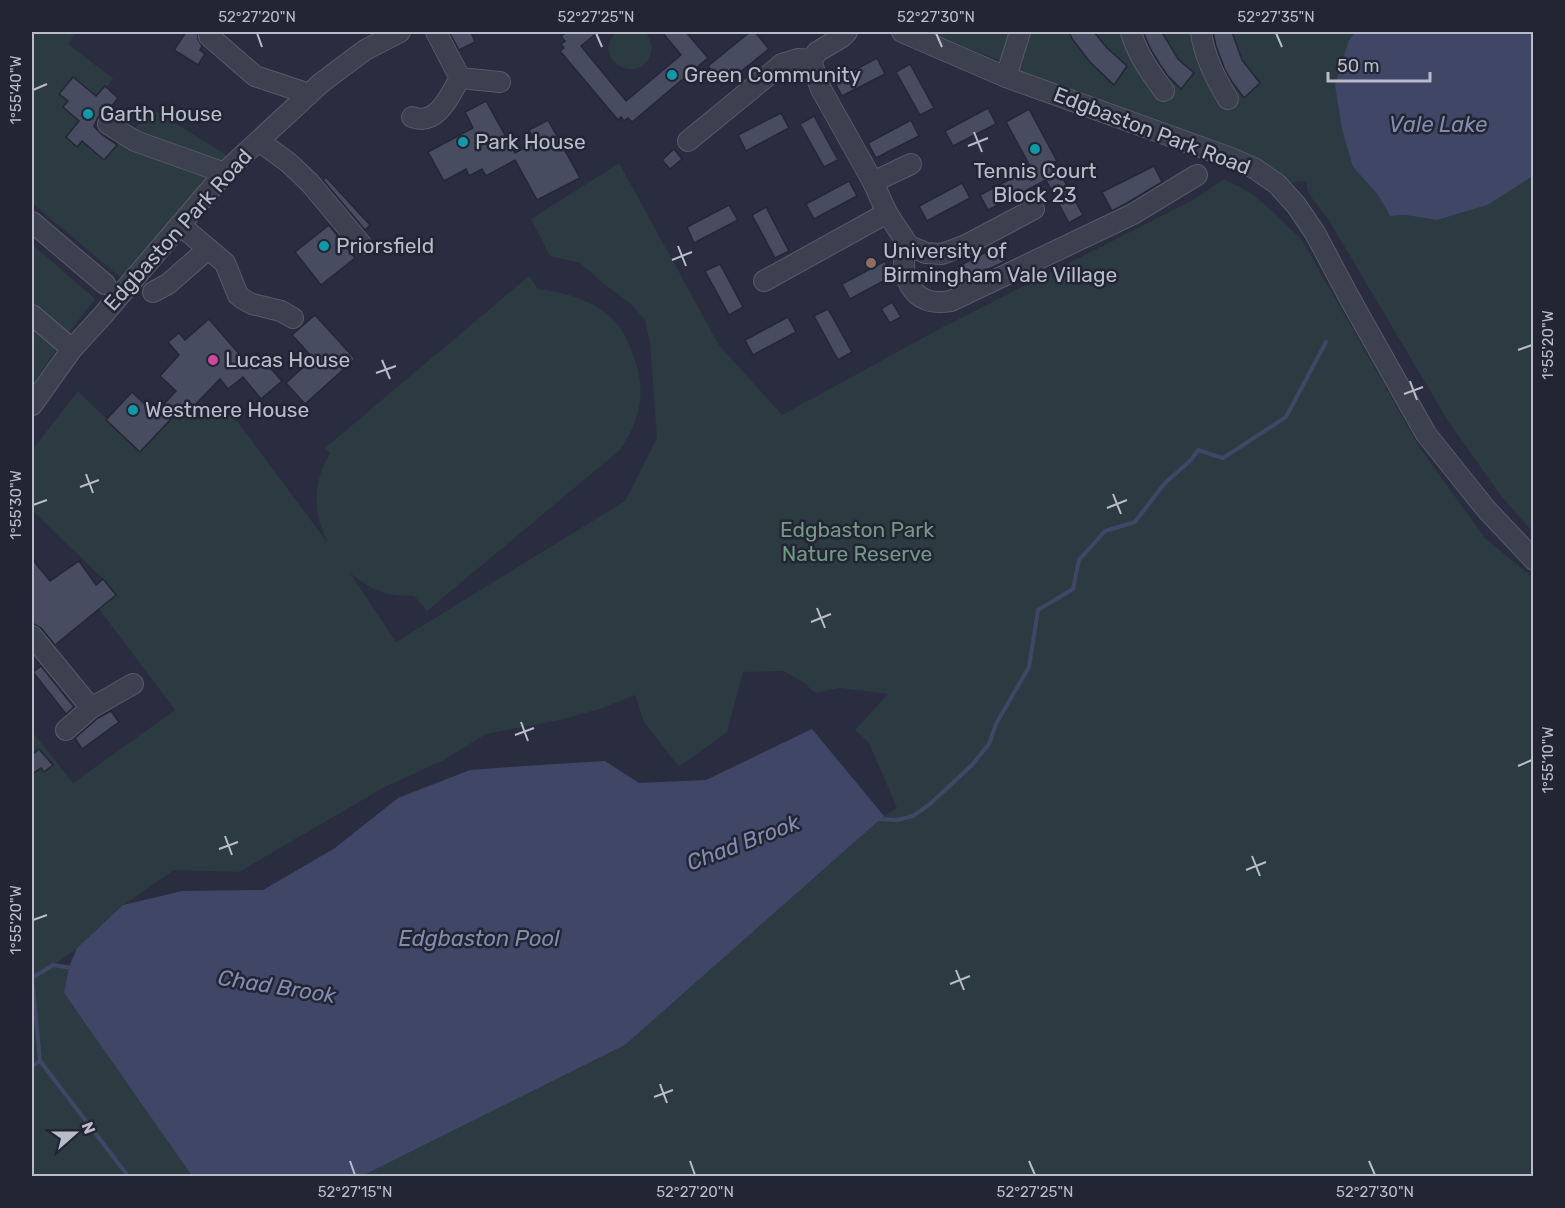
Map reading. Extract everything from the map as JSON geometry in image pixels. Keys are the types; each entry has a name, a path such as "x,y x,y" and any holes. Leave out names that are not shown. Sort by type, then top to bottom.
{"street":[{"name":"Edgbaston Park Road","path":"32,405 225,173 321,83 365,50 400,32"},
{"path":"436,32 459,78"},
{"path":"848,32 817,52 812,60 816,91 873,182 887,213 909,246 926,253 942,254 966,245 1034,209"},
{"name":"Edgbaston Park Road","path":"902,32 1006,77 1231,158 1254,168 1277,184 1296,205 1315,233 1426,434 1486,509 1533,560"},
{"path":"1006,77 1020,32"},
{"path":"1131,32 1134,43 1148,69 1164,91"},
{"path":"1201,32 1202,44 1214,77 1228,99"},
{"path":"209,36 255,76 309,94"},
{"path":"688,141 782,64 798,59 812,60"},
{"path":"459,78 500,82"},
{"path":"412,117 419,120 430,117 442,109 459,78"},
{"path":"108,124 135,141 225,173"},
{"path":"259,141 289,163 310,183 361,244"},
{"path":"873,182 911,164"},
{"path":"909,246 904,257 904,266 910,285 918,295 927,300 951,301 1133,214 1197,175"},
{"path":"764,281 887,213"},
{"path":"32,222 105,284"},
{"path":"180,225 225,263 238,295 252,304 281,311 293,318"},
{"path":"137,276 151,288 154,294 208,249"},
{"path":"32,315 85,344"},
{"path":"32,636 91,708"},
{"path":"66,730 91,708 133,684"}],"green space":[{"path":"32,32 76,32 68,44 154,110 228,156 121,278 32,203","holes":["113,79 154,110 117,145 105,160 82,141 77,146 66,137"]},
{"path":"616,32 645,32 652,47 646,63 638,68 629,69 613,60 609,52 609,43"},
{"path":"926,32 1355,32 1349,40 1353,167 1378,195 1390,216 1405,215 1437,220 1489,203 1533,176 1533,532 1501,496 1448,421 1328,219 1308,193 1306,181 1277,184 1006,77 1009,64"},
{"name":"Edgbaston Park Nature Reserve","path":"619,163 719,345 782,415 943,327 1193,200 1224,179 1251,193 1302,240 1420,448 1485,538 1533,578 1533,1176 362,1176 625,1045 884,816 897,808 869,743 855,730 888,694 840,688 815,693 784,671 743,672 727,732 679,767 644,722 635,695 603,708 560,720 486,734 444,760 383,788 239,872 174,870 123,905 77,948 54,965 69,967 64,993 192,1176 32,1176 32,731 73,783 175,710 99,609 116,595 103,579 32,510 32,450 78,391 140,451 188,401 194,406 226,406 327,542 316,502 322,469 330,453 325,448 529,276 538,289 562,293 597,307 616,322 623,332 638,370 641,394 637,417 627,439 620,450 427,611 414,596 380,591 350,573 396,642 625,501 657,438 650,344 645,320 632,305 580,263 550,256 531,219"},
{"path":"32,244 95,299 62,341 32,385"}],"water":[{"name":"Vale Lake","path":"1355,32 1533,32 1533,176 1487,205 1437,220 1405,215 1390,216 1378,195 1353,167 1342,129 1335,85 1349,40"},
{"name":"Edgbaston Pool","path":"812,729 884,816 625,1045 362,1176 192,1176 64,993 69,967 77,948 123,905 182,891 263,890 335,848 398,798 470,770 605,761 639,783 706,780"}],"building":[{"path":"186,32 198,32 198,39 202,46 200,50 205,54 198,65 174,50"},
{"path":"449,32 471,32 475,42 459,50"},
{"name":"Green Community","path":"567,32 598,32 581,46 626,101 681,55 662,32 686,32 708,58 632,122 628,118 624,121 621,117 618,120 560,51 564,48 561,44 565,41 561,36"},
{"path":"750,32 755,32 769,49 724,85 708,66"},
{"path":"1069,32 1094,32 1107,48 1127,66 1114,85 1090,62"},
{"path":"1143,32 1162,32 1178,59 1194,73 1181,89 1159,63"},
{"path":"1213,32 1232,32 1242,60 1260,83 1244,98 1225,70"},
{"path":"877,58 885,74 842,96 834,81"},
{"path":"910,64 934,108 920,115 896,72"},
{"name":"Garth House","path":"73,77 96,96 105,86 118,98 106,113 98,117 94,126 117,145 104,160 82,141 77,147 66,137 79,121 63,107 68,101 59,94"},
{"path":"486,101 515,153 535,142 529,130 548,120 580,178 537,200 515,160 486,176 482,169 469,176 466,169 444,181 428,152 473,128 465,112"},
{"path":"988,108 996,124 953,146 945,131"},
{"path":"1029,109 1083,215 1069,223 1046,180 988,210 980,195 1031,168 1006,122"},
{"path":"781,113 789,128 746,151 738,135"},
{"path":"814,116 838,160 824,167 800,124"},
{"path":"911,120 919,136 876,158 868,143"},
{"path":"674,149 682,159 670,169 662,160"},
{"path":"1154,166 1162,182 1112,211 1102,192"},
{"path":"326,177 370,225 365,230 323,180"},
{"path":"849,181 857,196 814,219 806,204"},
{"path":"962,183 970,198 927,221 919,206"},
{"path":"729,205 738,220 694,243 687,227"},
{"path":"766,207 789,251 775,258 752,215"},
{"name":"Priorsfield","path":"329,225 355,258 321,285 295,252"},
{"path":"998,246 1006,261 962,282 955,268"},
{"path":"885,261 893,276 850,299 842,284"},
{"path":"720,264 743,307 729,315 705,271"},
{"path":"892,302 901,317 890,323 881,309"},
{"path":"828,309 852,352 838,360 814,316"},
{"path":"315,315 355,359 305,404 286,383 313,358 292,335"},
{"path":"788,317 796,332 753,355 745,340"},
{"path":"209,319 246,362 257,353 282,381 261,399 243,377 228,389 220,379 194,406 188,401 140,452 106,420 132,392 155,414 176,391 160,376 179,355 168,342 179,333 185,340"},
{"path":"32,559 50,581 79,561 96,585 103,579 116,595 55,645 41,628 32,623"},
{"path":"41,666 74,707 66,714 33,672"},
{"path":"111,711 119,722 82,749 75,738 98,718"},
{"path":"39,749 53,765 44,772 41,768 32,774 32,755"}],"waterway":[{"name":"Chad Brook","path":"878,819 897,820 913,816 930,804 972,765 989,744 996,724 1029,667 1038,610 1073,589 1079,560 1105,531 1135,522 1164,484 1191,460 1198,450 1223,458 1286,417 1326,342"},
{"name":"Chad Brook","path":"32,1066 40,1061 32,978 53,965 72,968"},
{"path":"40,1061 128,1176"}],"place":[{"name":"Green Community","path":"672,75"},
{"name":"Garth House","path":"88,114"},
{"name":"Park House","path":"463,142"},
{"name":"Tennis Court Block 23","path":"1035,149"},
{"name":"Priorsfield","path":"324,246"},
{"name":"University of Birmingham Vale Village","path":"871,263"},
{"name":"Lucas House","path":"213,360"},
{"name":"Westmere House","path":"133,410"}]}
